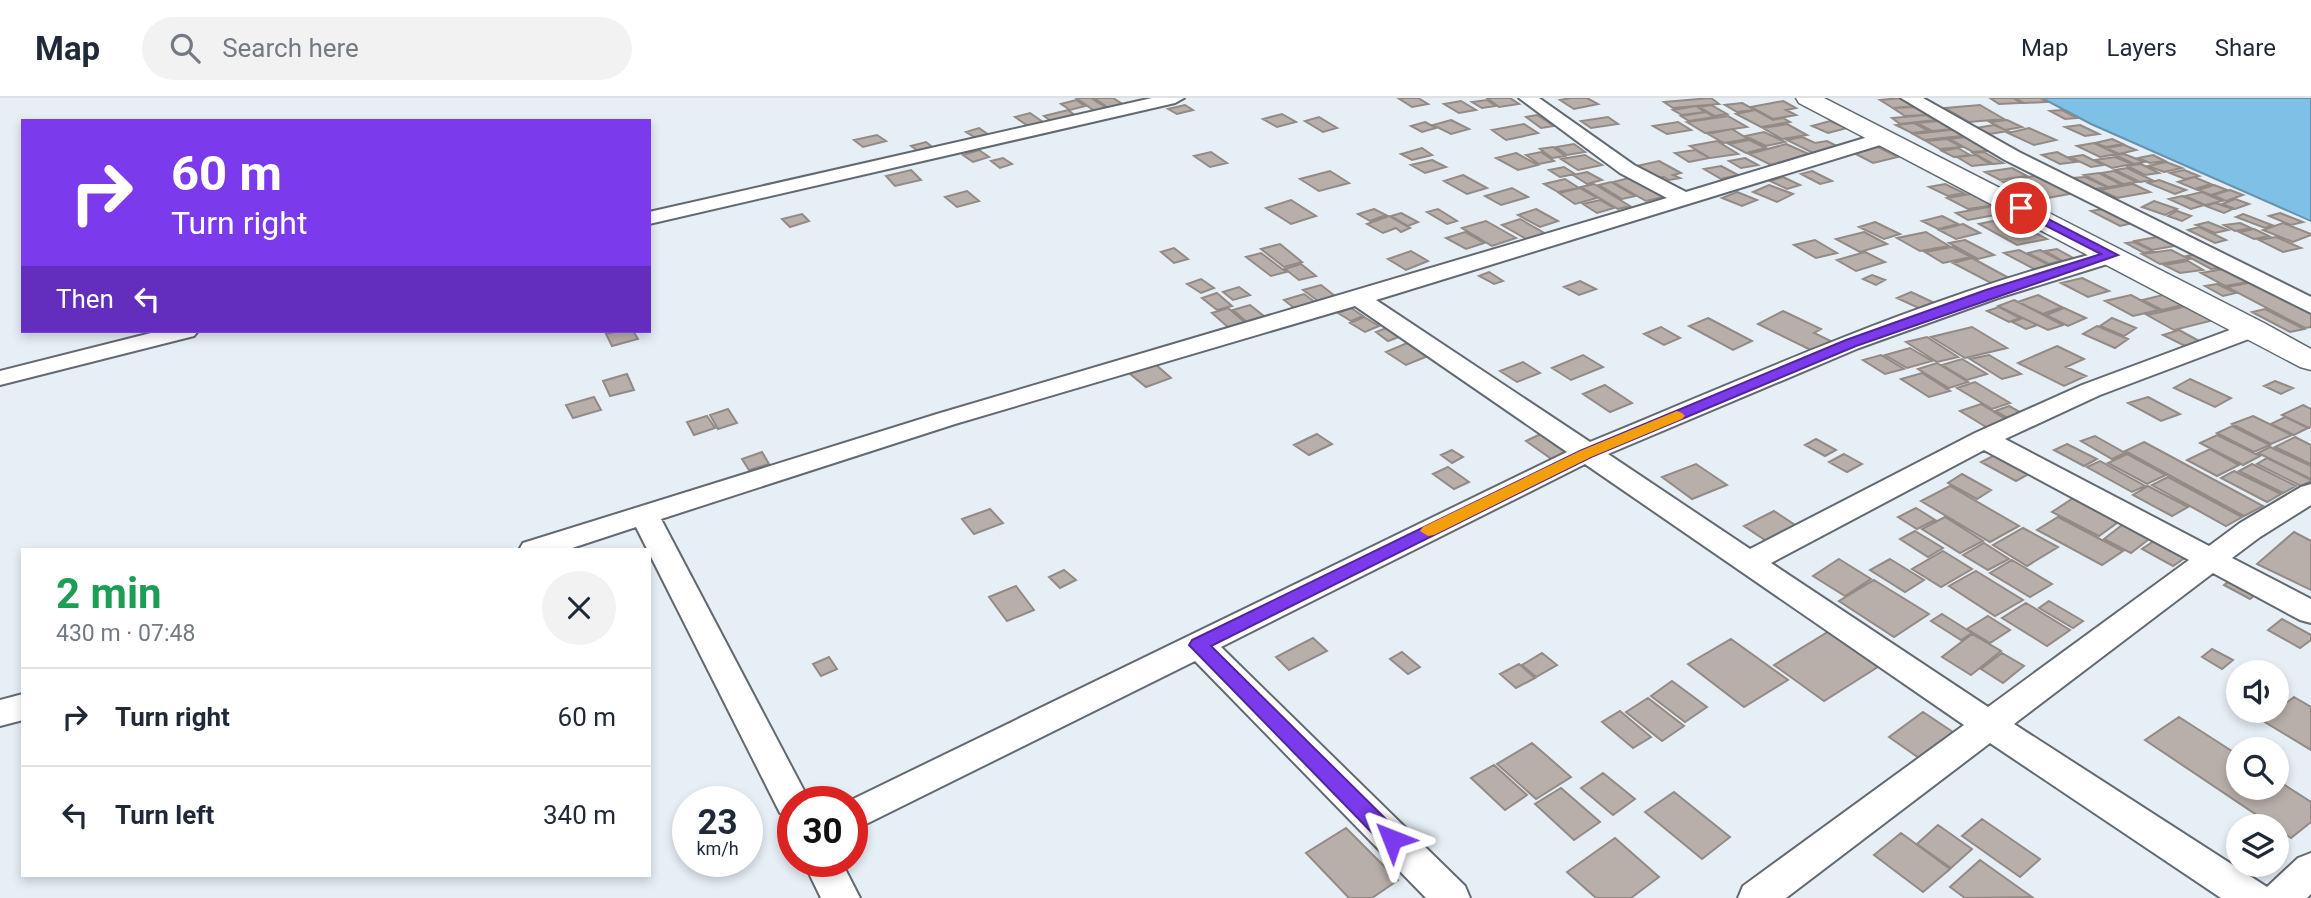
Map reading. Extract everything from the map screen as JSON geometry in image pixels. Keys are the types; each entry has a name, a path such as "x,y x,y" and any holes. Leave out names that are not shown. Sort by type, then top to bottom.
{"main road":[{"path":"1807,98 2254,328 2311,361"}],"street":[{"path":"651,218 1175,98"},
{"path":"1528,98 1627,169 1684,199"},
{"path":"1910,98 2012,156 2311,306"},
{"path":"539,548 946,419 1358,298 1884,138"},
{"path":"868,808 1585,454 1851,343 1990,293 2112,255"},
{"path":"1358,298 1747,563 2253,898"},
{"path":"1747,563 1984,439 2116,380 2254,328"},
{"path":"0,378 178,333"},
{"path":"1984,439 2311,612"},
{"path":"1757,898 2250,530 2311,493"},
{"path":"643,513 784,786"},
{"path":"1198,645 1451,898"},
{"path":"0,713 21,708"},
{"path":"2281,898 2311,869"},
{"path":"830,877 841,898"}],"water":[{"path":"2042,98 2311,98 2311,221 2091,124"}],"building":[{"path":"1076,98 1091,98 1108,109 1096,112"},
{"path":"1094,98 1113,98 1124,105 1110,109"},
{"path":"1398,98 1418,98 1428,104 1412,107"},
{"path":"1487,98 1510,98 1519,104 1499,107"},
{"path":"1587,98 1598,104 1574,109 1560,100"},
{"path":"1711,98 1719,104 1673,108 1664,102"},
{"path":"1901,98 1914,106 1893,108 1880,100"},
{"path":"1990,98 2013,98 2021,103 1999,104"},
{"path":"2015,98 2040,98 2047,102 2024,103"},
{"path":"1076,100 1085,106 1070,110 1061,104"},
{"path":"1487,100 1496,106 1482,108 1472,102"},
{"path":"1461,101 1476,110 1459,113 1444,104"},
{"path":"1783,101 1796,108 1786,110 1796,115 1773,119 1751,107"},
{"path":"1742,103 1755,110 1737,112 1725,105"},
{"path":"1185,105 1193,110 1177,114 1168,109"},
{"path":"1711,105 1727,114 1715,116 1699,107"},
{"path":"1980,105 2004,119 1969,122 1945,108"},
{"path":"1696,106 1705,112 1682,115 1673,110"},
{"path":"1915,107 1927,115 1905,116 1893,108"},
{"path":"1068,110 1076,116 1052,122 1044,116"},
{"path":"1755,110 1773,120 1783,118 1790,122 1761,127 1736,114"},
{"path":"2062,110 2077,118 2065,119 2050,111"},
{"path":"1706,112 1714,117 1689,121 1681,116"},
{"path":"1030,113 1043,122 1028,126 1015,117"},
{"path":"1282,114 1296,122 1277,127 1263,119"},
{"path":"1537,115 1554,126 1541,128 1526,117"},
{"path":"1926,115 1935,120 1900,124 1892,118"},
{"path":"1728,116 1747,127 1705,133 1687,122"},
{"path":"1319,117 1337,128 1323,132 1305,121"},
{"path":"1608,117 1618,124 1591,128 1581,121"},
{"path":"1451,120 1469,129 1451,134 1433,125"},
{"path":"2007,120 2022,127 2005,130 1990,122"},
{"path":"1830,121 1847,128 1828,133 1812,126"},
{"path":"1939,121 1954,129 1932,131 1917,123"},
{"path":"1425,122 1436,128 1422,132 1411,126"},
{"path":"1678,122 1691,130 1667,134 1653,126"},
{"path":"1914,123 1929,131 1912,133 1896,125"},
{"path":"1524,124 1538,133 1506,140 1492,130"},
{"path":"1787,124 1807,135 1782,139 1763,128"},
{"path":"1994,125 2008,131 1990,134 1976,128"},
{"path":"2080,125 2099,134 2085,136 2065,127"},
{"path":"979,128 989,135 976,138 966,132"},
{"path":"2029,128 2056,140 2034,145 2008,133"},
{"path":"1732,129 1748,139 1724,143 1708,134"},
{"path":"1960,129 1971,135 1924,140 1913,134"},
{"path":"1764,132 1785,142 1766,146 1745,136"},
{"path":"877,135 886,141 863,147 854,140"},
{"path":"1973,136 1996,150 1973,152 1949,139"},
{"path":"1802,137 1815,143 1827,141 1839,147 1815,154 1787,140"},
{"path":"1947,139 1961,147 1940,149 1926,141"},
{"path":"2112,139 2123,144 2106,147 2095,143"},
{"path":"1749,140 1766,148 1746,153 1729,144"},
{"path":"1717,141 1738,154 1710,158 1690,146"},
{"path":"926,142 936,150 921,153 911,146"},
{"path":"2094,143 2117,154 2100,157 2077,146"},
{"path":"1574,144 1585,152 1567,155 1556,147"},
{"path":"1786,144 1809,154 1771,165 1749,154"},
{"path":"2124,145 2136,150 2119,154 2106,148"},
{"path":"1553,147 1565,156 1552,158 1540,149"},
{"path":"1878,147 1898,157 1873,163 1854,153"},
{"path":"1422,148 1432,155 1412,160 1401,154"},
{"path":"1958,148 1970,155 1954,157 1942,151"},
{"path":"979,150 989,157 973,162 963,155"},
{"path":"1695,150 1709,158 1689,162 1675,153"},
{"path":"1211,152 1227,163 1210,167 1194,156"},
{"path":"1541,152 1554,161 1539,164 1526,155"},
{"path":"1984,152 2003,163 1993,164 1973,153"},
{"path":"2057,152 2076,162 2060,164 2042,155"},
{"path":"1516,153 1538,165 1518,170 1496,158"},
{"path":"2124,154 2144,162 2134,164 2115,155"},
{"path":"1585,155 1602,165 1578,170 1561,159"},
{"path":"1976,155 1990,164 1972,166 1957,157"},
{"path":"2083,155 2103,165 2091,167 2070,157"},
{"path":"2153,155 2165,161 2150,163 2138,158"},
{"path":"2115,157 2132,164 2112,168 2095,160"},
{"path":"1003,158 1012,164 1000,168 991,161"},
{"path":"1745,158 1758,165 1741,168 1729,161"},
{"path":"1432,160 1446,167 1425,173 1411,165"},
{"path":"1659,161 1681,173 1673,175 1680,178 1658,178 1637,166"},
{"path":"2166,162 2182,168 2164,172 2148,166"},
{"path":"2141,164 2159,173 2145,175 2127,166"},
{"path":"1721,166 1738,175 1721,179 1704,169"},
{"path":"1564,167 1575,174 1560,177 1549,170"},
{"path":"2012,168 2027,176 2000,180 1985,172"},
{"path":"2127,168 2152,180 2140,182 2115,170"},
{"path":"911,170 921,180 895,186 886,176"},
{"path":"2184,170 2199,176 2185,179 2170,173"},
{"path":"1330,171 1349,183 1319,191 1300,179"},
{"path":"1812,171 1832,181 1820,184 1801,174"},
{"path":"2114,171 2137,182 2123,184 2101,173"},
{"path":"1587,172 1602,180 1587,184 1573,175"},
{"path":"2099,173 2122,185 2108,187 2084,175"},
{"path":"2045,174 2080,192 2037,200 2003,182"},
{"path":"1463,175 1487,188 1467,194 1444,181"},
{"path":"1637,176 1670,195 1646,201 1613,182"},
{"path":"1783,177 1800,185 1787,189 1770,181"},
{"path":"2085,177 2107,187 2095,189 2073,178"},
{"path":"2194,177 2211,184 2195,189 2178,182"},
{"path":"1565,179 1579,188 1558,192 1544,184"},
{"path":"2159,180 2186,190 2175,194 2148,183"},
{"path":"1611,182 1635,196 1622,199 1599,185"},
{"path":"1594,184 1630,206 1618,209 1581,187"},
{"path":"1945,184 1964,193 1948,196 1929,187"},
{"path":"2133,184 2150,192 2117,198 2100,190"},
{"path":"1769,185 1793,194 1777,202 1753,192"},
{"path":"2214,185 2227,190 2211,195 2198,190"},
{"path":"1512,188 1528,197 1501,205 1485,196"},
{"path":"1580,188 1597,198 1575,204 1559,193"},
{"path":"2230,190 2243,195 2226,201 2213,195"},
{"path":"967,191 979,201 957,207 945,197"},
{"path":"1737,192 1757,200 1742,206 1722,198"},
{"path":"2202,192 2222,201 2205,205 2185,196"},
{"path":"1976,193 1996,205 1968,209 1947,198"},
{"path":"2182,196 2204,205 2191,209 2169,199"},
{"path":"2235,199 2249,204 2235,209 2222,204"},
{"path":"1291,200 1316,216 1291,224 1266,208"},
{"path":"1600,200 1614,208 1597,213 1583,204"},
{"path":"2154,201 2177,209 2165,215 2142,207"},
{"path":"2215,203 2233,209 2224,213 2206,206"},
{"path":"1993,206 2006,213 1968,220 1956,213"},
{"path":"2109,208 2138,222 2120,226 2091,211"},
{"path":"1374,209 1386,215 1370,221 1358,214"},
{"path":"1438,209 1457,221 1447,224 1427,212"},
{"path":"1536,209 1558,221 1540,227 1518,215"},
{"path":"2177,211 2191,216 2182,221 2168,216"},
{"path":"1401,213 1418,222 1408,226 1391,216"},
{"path":"2280,213 2303,222 2291,225 2269,216"},
{"path":"802,214 809,221 790,227 782,219"},
{"path":"2243,214 2272,225 2265,228 2236,217"},
{"path":"1389,216 1410,228 1401,232 1396,228 1383,233 1367,224"},
{"path":"1942,216 1958,224 1938,229 1922,221"},
{"path":"2007,218 2047,239 2017,245 1979,224"},
{"path":"1520,219 1546,234 1528,240 1502,225"},
{"path":"1486,221 1516,238 1492,246 1462,228"},
{"path":"1875,222 1900,234 1884,239 1859,227"},
{"path":"2208,222 2228,230 2215,233 2196,225"},
{"path":"2240,223 2251,228 2235,231 2224,225"},
{"path":"2283,223 2311,235 2293,242 2263,230"},
{"path":"1963,224 1980,233 1956,239 1939,230"},
{"path":"2199,227 2226,240 2215,243 2188,230"},
{"path":"2254,229 2269,236 2254,239 2239,232"},
{"path":"1465,232 1484,243 1466,249 1446,238"},
{"path":"1864,232 1887,244 1860,252 1836,239"},
{"path":"1926,232 1949,246 1920,251 1897,238"},
{"path":"2167,235 2185,244 2152,250 2135,241"},
{"path":"2276,237 2301,248 2283,252 2259,240"},
{"path":"1815,240 1837,253 1816,258 1794,245"},
{"path":"1965,240 1994,255 1978,259 1949,243"},
{"path":"2134,242 2153,251 2144,253 2126,243"},
{"path":"1280,244 1302,262 1284,267 1261,249"},
{"path":"1952,247 1971,257 1943,263 1925,252"},
{"path":"1174,248 1188,259 1174,263 1161,252"},
{"path":"2057,249 2075,259 2063,261 2045,251"},
{"path":"2019,250 2055,268 2040,272 2004,253"},
{"path":"2040,250 2061,261 2049,264 2028,253"},
{"path":"2171,250 2189,259 2160,264 2142,254"},
{"path":"1411,251 1428,261 1406,270 1388,259"},
{"path":"1865,252 1885,262 1856,271 1837,260"},
{"path":"1261,253 1286,272 1271,276 1246,257"},
{"path":"2201,253 2226,267 2211,269 2187,256"},
{"path":"1972,258 2009,278 1991,283 1953,263"},
{"path":"2188,261 2203,270 2180,273 2164,265"},
{"path":"1301,264 1316,276 1299,280 1285,269"},
{"path":"2224,269 2248,282 2225,286 2201,273"},
{"path":"1489,272 1503,281 1494,284 1479,276"},
{"path":"1872,275 1885,280 1876,285 1863,279"},
{"path":"2082,278 2109,291 2088,297 2061,283"},
{"path":"1201,279 1214,288 1201,293 1187,284"},
{"path":"1580,281 1596,289 1579,295 1564,287"},
{"path":"2259,281 2302,303 2294,305 2311,313 2311,327 2305,328 2227,287"},
{"path":"2217,284 2236,293 2223,296 2205,286"},
{"path":"1321,285 1335,296 1318,301 1303,290"},
{"path":"1239,287 1250,295 1233,300 1223,292"},
{"path":"1911,292 1939,305 1925,311 1897,298"},
{"path":"1217,293 1232,306 1217,310 1202,298"},
{"path":"1304,294 1319,305 1298,311 1284,300"},
{"path":"2167,294 2187,304 2162,310 2142,300"},
{"path":"2038,295 2062,307 2043,314 2018,302"},
{"path":"2131,295 2159,310 2133,316 2105,301"},
{"path":"2014,300 2063,325 2048,330 1998,306"},
{"path":"1250,305 1265,317 1248,323 1233,310"},
{"path":"2187,306 2214,320 2174,330 2147,315"},
{"path":"1999,307 2020,318 2009,322 1987,311"},
{"path":"1228,308 1247,324 1230,329 1212,313"},
{"path":"1351,308 1363,316 1351,321 1338,313"},
{"path":"2064,308 2086,318 2068,326 2046,315"},
{"path":"2265,309 2304,329 2290,332 2252,312"},
{"path":"1783,311 1821,329 1814,333 1833,342 1815,352 1758,324"},
{"path":"1364,317 1379,326 1365,332 1350,323"},
{"path":"1708,318 1752,341 1733,350 1689,326"},
{"path":"2023,318 2037,325 2026,329 2012,322"},
{"path":"2112,318 2136,328 2124,336 2100,326"},
{"path":"1394,325 1407,334 1388,341 1376,332"},
{"path":"2097,326 2128,339 2115,348 2083,334"},
{"path":"1661,327 1680,338 1664,345 1644,334"},
{"path":"1972,327 2007,348 1965,358 1931,337"},
{"path":"2179,330 2201,342 2185,346 2163,335"},
{"path":"634,333 638,339 612,346 606,334"},
{"path":"1927,337 1958,357 1937,362 1906,342"},
{"path":"1407,343 1428,356 1406,365 1386,352"},
{"path":"2057,346 2084,359 2066,367 2086,376 2064,386 2018,363"},
{"path":"1910,348 1932,361 1907,368 1885,355"},
{"path":"1583,355 1603,367 1571,380 1552,368"},
{"path":"1881,355 1904,369 1885,374 1863,360"},
{"path":"1989,355 2021,374 2002,379 1970,359"},
{"path":"1962,359 1987,374 1967,380 1942,365"},
{"path":"1523,362 1540,373 1517,382 1500,371"},
{"path":"1937,363 1968,382 1949,388 1918,369"},
{"path":"1155,364 1171,378 1146,387 1129,373"},
{"path":"1922,373 1950,391 1929,397 1901,379"},
{"path":"627,374 634,390 610,396 603,381"},
{"path":"2190,379 2231,398 2215,407 2174,388"},
{"path":"2275,381 2293,388 2281,394 2264,386"},
{"path":"1975,382 2010,403 1992,409 1957,388"},
{"path":"1605,385 1632,403 1610,412 1583,394"},
{"path":"594,397 601,410 573,418 566,405"},
{"path":"2148,397 2180,414 2161,421 2128,403"},
{"path":"1981,404 2012,423 1991,430 1960,411"},
{"path":"2303,405 2311,409 2309,428 2282,415"},
{"path":"2009,406 2029,417 2015,422 1995,411"},
{"path":"728,409 737,423 718,429 710,415"},
{"path":"707,416 715,428 694,435 687,422"},
{"path":"2253,416 2292,435 2271,444 2232,424"},
{"path":"2285,417 2308,428 2294,435 2271,424"},
{"path":"2232,426 2270,445 2254,452 2217,433"},
{"path":"1545,432 1573,451 1553,460 1526,441"},
{"path":"1317,434 1332,444 1309,455 1294,445"},
{"path":"2217,435 2260,456 2243,465 2200,443"},
{"path":"2095,436 2125,453 2112,459 2081,441"},
{"path":"2295,437 2311,445 2311,464 2275,447"},
{"path":"1816,439 1836,450 1825,456 1805,445"},
{"path":"2144,442 2263,506 2244,516 2125,451"},
{"path":"2067,444 2097,459 2084,466 2054,450"},
{"path":"2270,447 2311,466 2311,479 2258,453"},
{"path":"2210,449 2239,465 2217,476 2187,460"},
{"path":"1452,450 1463,457 1452,463 1441,455"},
{"path":"2003,451 2038,469 2016,481 1981,462"},
{"path":"762,452 769,464 749,470 742,459"},
{"path":"1844,454 1862,464 1847,472 1829,462"},
{"path":"2127,454 2166,475 2147,484 2108,463"},
{"path":"2267,458 2311,481 2301,486 2257,464"},
{"path":"2100,461 2145,486 2132,492 2087,467"},
{"path":"1696,464 1727,485 1692,499 1662,477"},
{"path":"2252,464 2296,486 2283,493 2239,471"},
{"path":"1448,467 1469,482 1454,489 1433,474"},
{"path":"2234,471 2281,494 2267,502 2221,478"},
{"path":"1962,474 1991,490 1977,499 1948,483"},
{"path":"2168,477 2242,517 2226,526 2152,485"},
{"path":"1950,486 2019,526 1990,542 1921,501"},
{"path":"2148,486 2188,507 2172,516 2133,495"},
{"path":"2078,495 2124,518 2099,536 2052,512"},
{"path":"1916,508 1935,520 1917,529 1898,517"},
{"path":"990,509 1003,523 974,534 962,519"},
{"path":"1774,511 1804,531 1774,546 1744,526"},
{"path":"1945,517 1983,541 1960,553 1922,529"},
{"path":"2058,517 2123,551 2102,565 2037,530"},
{"path":"2126,522 2153,536 2131,553 2104,539"},
{"path":"2023,528 2058,547 2027,566 1993,545"},
{"path":"1915,531 1943,548 1928,557 1900,539"},
{"path":"2294,532 2311,541 2311,590 2257,564"},
{"path":"2163,535 2195,551 2173,566 2142,549"},
{"path":"1984,543 2009,559 1988,570 1963,555"},
{"path":"1943,551 1972,569 1941,587 1912,569"},
{"path":"1839,559 1871,579 1845,596 1813,576"},
{"path":"1890,559 1924,580 1905,592 1870,570"},
{"path":"2012,560 2052,584 2030,597 1990,573"},
{"path":"1064,570 1076,580 1060,588 1049,577"},
{"path":"1976,571 2023,600 1995,616 1949,586"},
{"path":"2238,574 2264,588 2250,599 2224,585"},
{"path":"1874,580 1929,614 1894,637 1839,601"},
{"path":"1016,586 1034,610 1007,621 989,597"},
{"path":"2049,601 2083,621 2073,628 2039,608"},
{"path":"2026,603 2070,630 2047,646 2002,618"},
{"path":"1942,614 1972,633 1961,640 1931,621"},
{"path":"1988,616 2010,630 1990,643 1967,629"},
{"path":"2282,619 2311,635 2311,640 2300,648 2268,630"},
{"path":"1831,630 1881,665 1824,701 1774,665"},
{"path":"1972,634 2001,651 1971,675 1942,657"},
{"path":"1313,638 1327,651 1289,670 1276,657"},
{"path":"1731,639 1788,680 1744,707 1688,664"},
{"path":"2212,649 2233,660 2226,660 2226,666 2222,669 2202,657"},
{"path":"1402,652 1420,667 1408,674 1390,659"},
{"path":"1542,653 1557,665 1536,677 1522,665"},
{"path":"2002,653 2024,666 2003,683 1981,669"},
{"path":"829,657 837,669 821,676 813,664"},
{"path":"1519,664 1535,678 1516,688 1500,674"},
{"path":"1672,681 1707,707 1685,722 1651,696"},
{"path":"2294,697 2311,707 2311,750 2266,723 2289,723 2289,701"},
{"path":"1648,698 1684,726 1662,741 1626,712"},
{"path":"1620,711 1651,737 1633,748 1602,722"},
{"path":"1923,712 1953,732 1919,758 1889,737"},
{"path":"2179,717 2226,747 2226,794 2145,740"},
{"path":"1532,743 1571,777 1536,799 1497,764"},
{"path":"1494,765 1527,795 1505,810 1471,778"},
{"path":"1603,773 1635,799 1613,815 1581,788"},
{"path":"1561,788 1600,822 1574,840 1535,804"},
{"path":"2289,788 2311,802 2311,822 2291,838 2289,814 2255,814 2234,800 2289,800"},
{"path":"1674,792 1730,837 1702,859 1645,812"},
{"path":"1982,819 2040,859 2020,877 1962,836"},
{"path":"1938,825 1972,849 1951,868 1917,844"},
{"path":"1346,828 1398,880 1372,898 1349,898 1306,853"},
{"path":"1901,833 1950,869 1923,892 1874,855"},
{"path":"1615,838 1659,877 1631,898 1596,898 1567,872"},
{"path":"1980,860 2032,897 1965,898 1950,887"}],"slow traffic":[{"path":"1428,531 1585,454 1677,416"}],"route":[{"path":"1392,839 1198,645 1585,454 1851,343 1990,293 2112,255 2021,208"}]}
